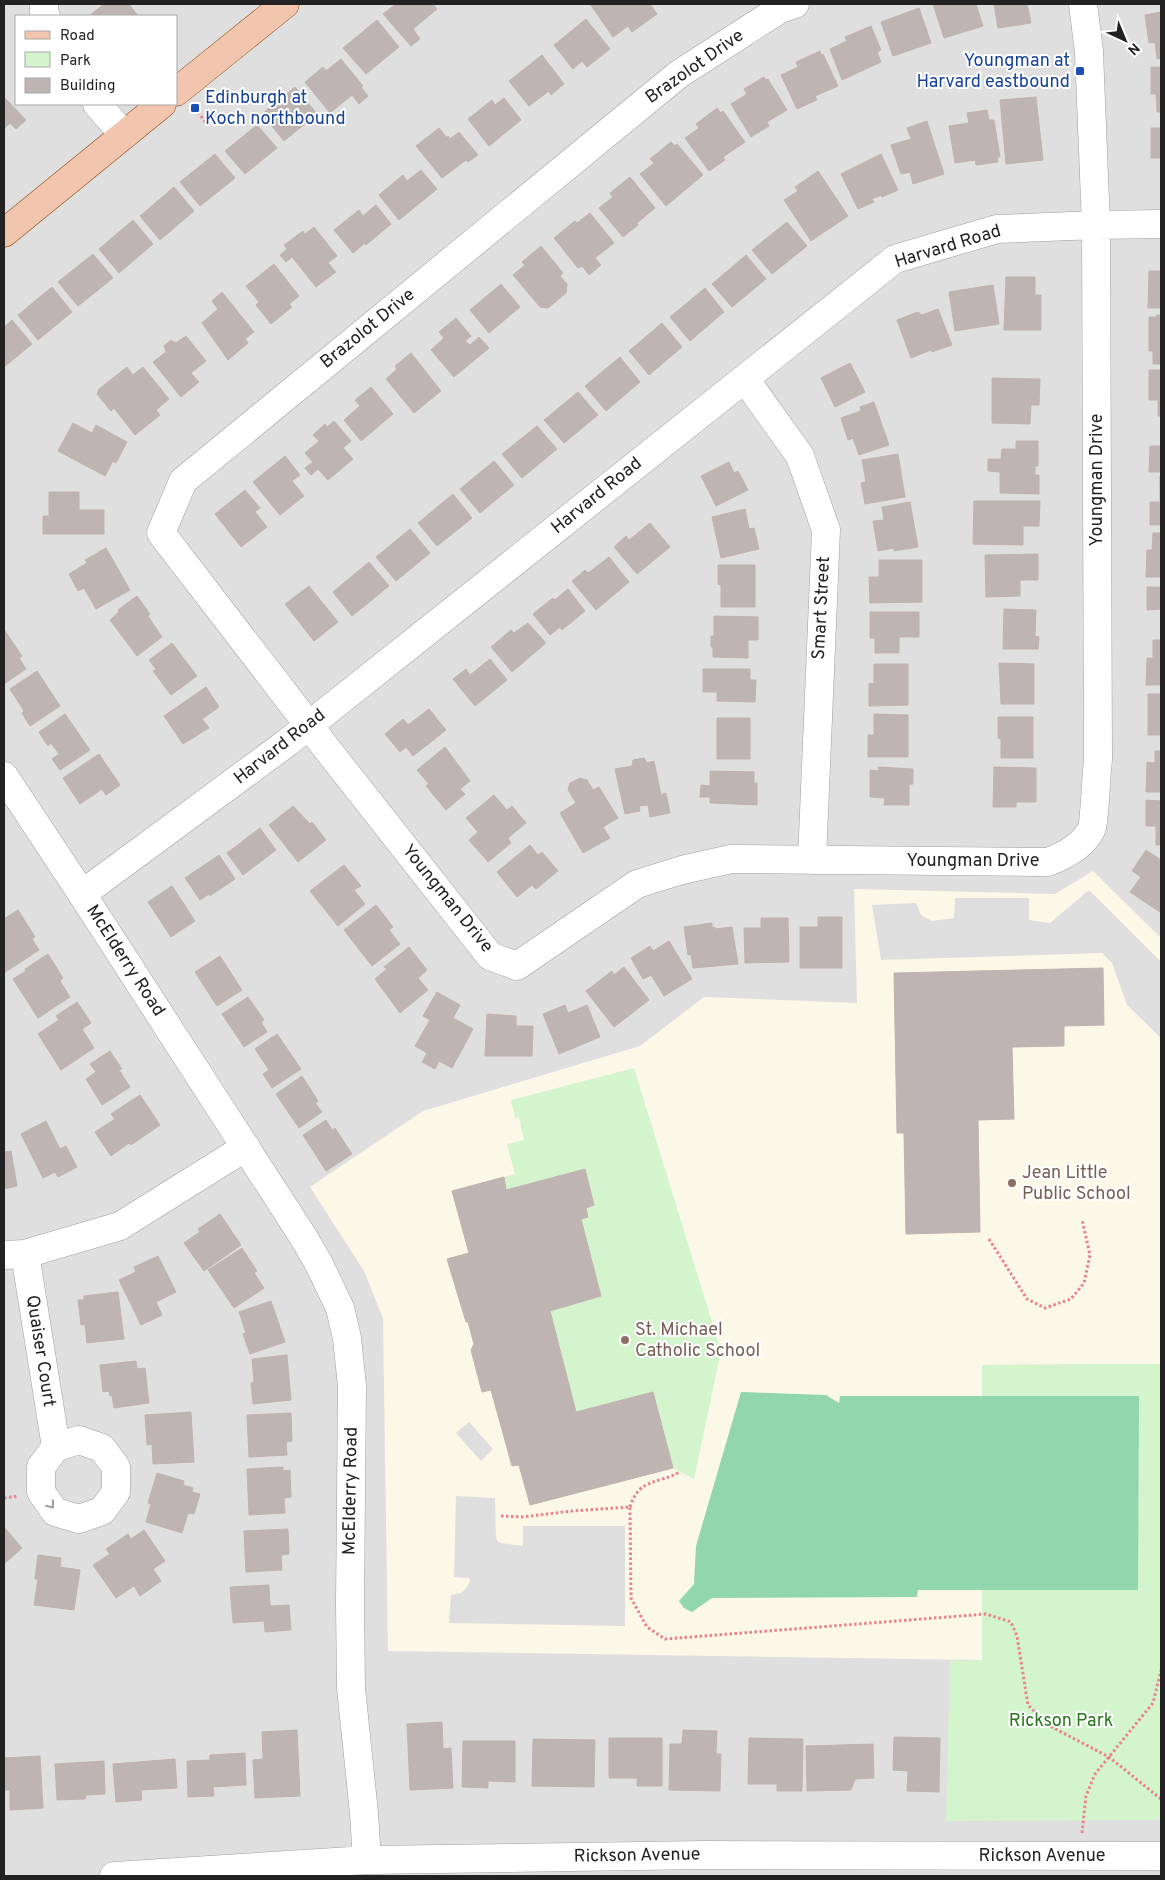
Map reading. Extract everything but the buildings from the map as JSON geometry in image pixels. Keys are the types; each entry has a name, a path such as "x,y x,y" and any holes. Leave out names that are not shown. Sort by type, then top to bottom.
{"main road":[{"path":"186,100 285,4"},
{"path":"4,233 161,105"}],"street":[{"name":"Brazolot Drive","path":"309,726 161,533 183,481 679,74 780,9 795,4"},
{"name":"Youngman Drive","path":"309,726 490,956 517,966 637,884 682,870 730,859 1048,862 1064,856 1078,846 1091,829 1098,760 1096,225 1089,52 1083,4"},
{"path":"98,105 124,134"},
{"name":"Harvard Road","path":"82,894 309,726 895,259 997,229 1161,224"},
{"name":"Smart Street","path":"745,379 800,456 826,530 812,860"},
{"name":"McElderry Road","path":"4,776 246,1147 319,1264 340,1308 347,1338 352,1386 351,1688 367,1860"},
{"path":"14,1254 120,1226 246,1147"},
{"name":"Quaiser Court","path":"14,1254 56,1448"},
{"name":"Rickson Avenue","path":"114,1876 367,1860 704,1866 1053,1866 1080,1856 1161,1856"}],"path":[{"path":"186,100 206,123"},
{"path":"990,1239 1027,1299 1045,1308 1071,1299 1084,1283 1090,1255 1082,1219"},
{"path":"680,1472 650,1482 634,1495 630,1507 631,1598 647,1627 655,1634 666,1640 688,1639 986,1614 1011,1622 1017,1636 1028,1704 1048,1725 1109,1757 1161,1799"},
{"path":"501,1516 522,1517 630,1507"},
{"path":"1080,1856 1086,1796 1095,1774 1153,1703 1161,1670"}],"shaded area":[{"path":"4,4 1161,4 1161,1876 4,1876"},
{"name":"St. Michael Catholic School","path":"1093,871 1161,938 1161,1364 982,1365 982,1660 388,1651 383,1318 364,1271 310,1187 423,1111 640,1046 704,997 857,1003 854,889 1055,894"},
{"path":"1089,890 1161,962 1161,1038 1127,1005 1112,963 1102,953 881,960 872,905 916,903 921,915 932,921 954,918 955,898 1029,898 1029,920 1050,923"},
{"path":"469,1422 493,1449 481,1461 456,1433"},
{"path":"456,1496 495,1498 496,1536 497,1541 501,1543 523,1546 523,1526 625,1526 625,1626 449,1623 451,1595 461,1593 466,1589 470,1581 469,1578 454,1577"}],"green space":[{"path":"634,1068 721,1351 694,1479 673,1468 653,1392 576,1412 550,1311 601,1296 581,1219 588,1216 586,1208 594,1205 585,1169 506,1190 504,1177 515,1174 507,1144 524,1140 519,1118 515,1118 511,1100"},
{"name":"Rickson Park","path":"1161,1364 1161,1820 946,1821 950,1661 982,1660 982,1365"},
{"path":"741,1392 826,1395 839,1403 840,1396 1139,1396 1138,1590 918,1590 917,1597 712,1598 692,1612 684,1608 679,1601 694,1584 696,1546"}],"place":[{"name":"Youngman at Harvard eastbound","path":"1080,71"},
{"name":"Edinburgh at Koch northbound","path":"195,108"},
{"name":"Jean Little Public School","path":"1012,1183"},
{"name":"St. Michael Catholic School","path":"625,1340"}]}
